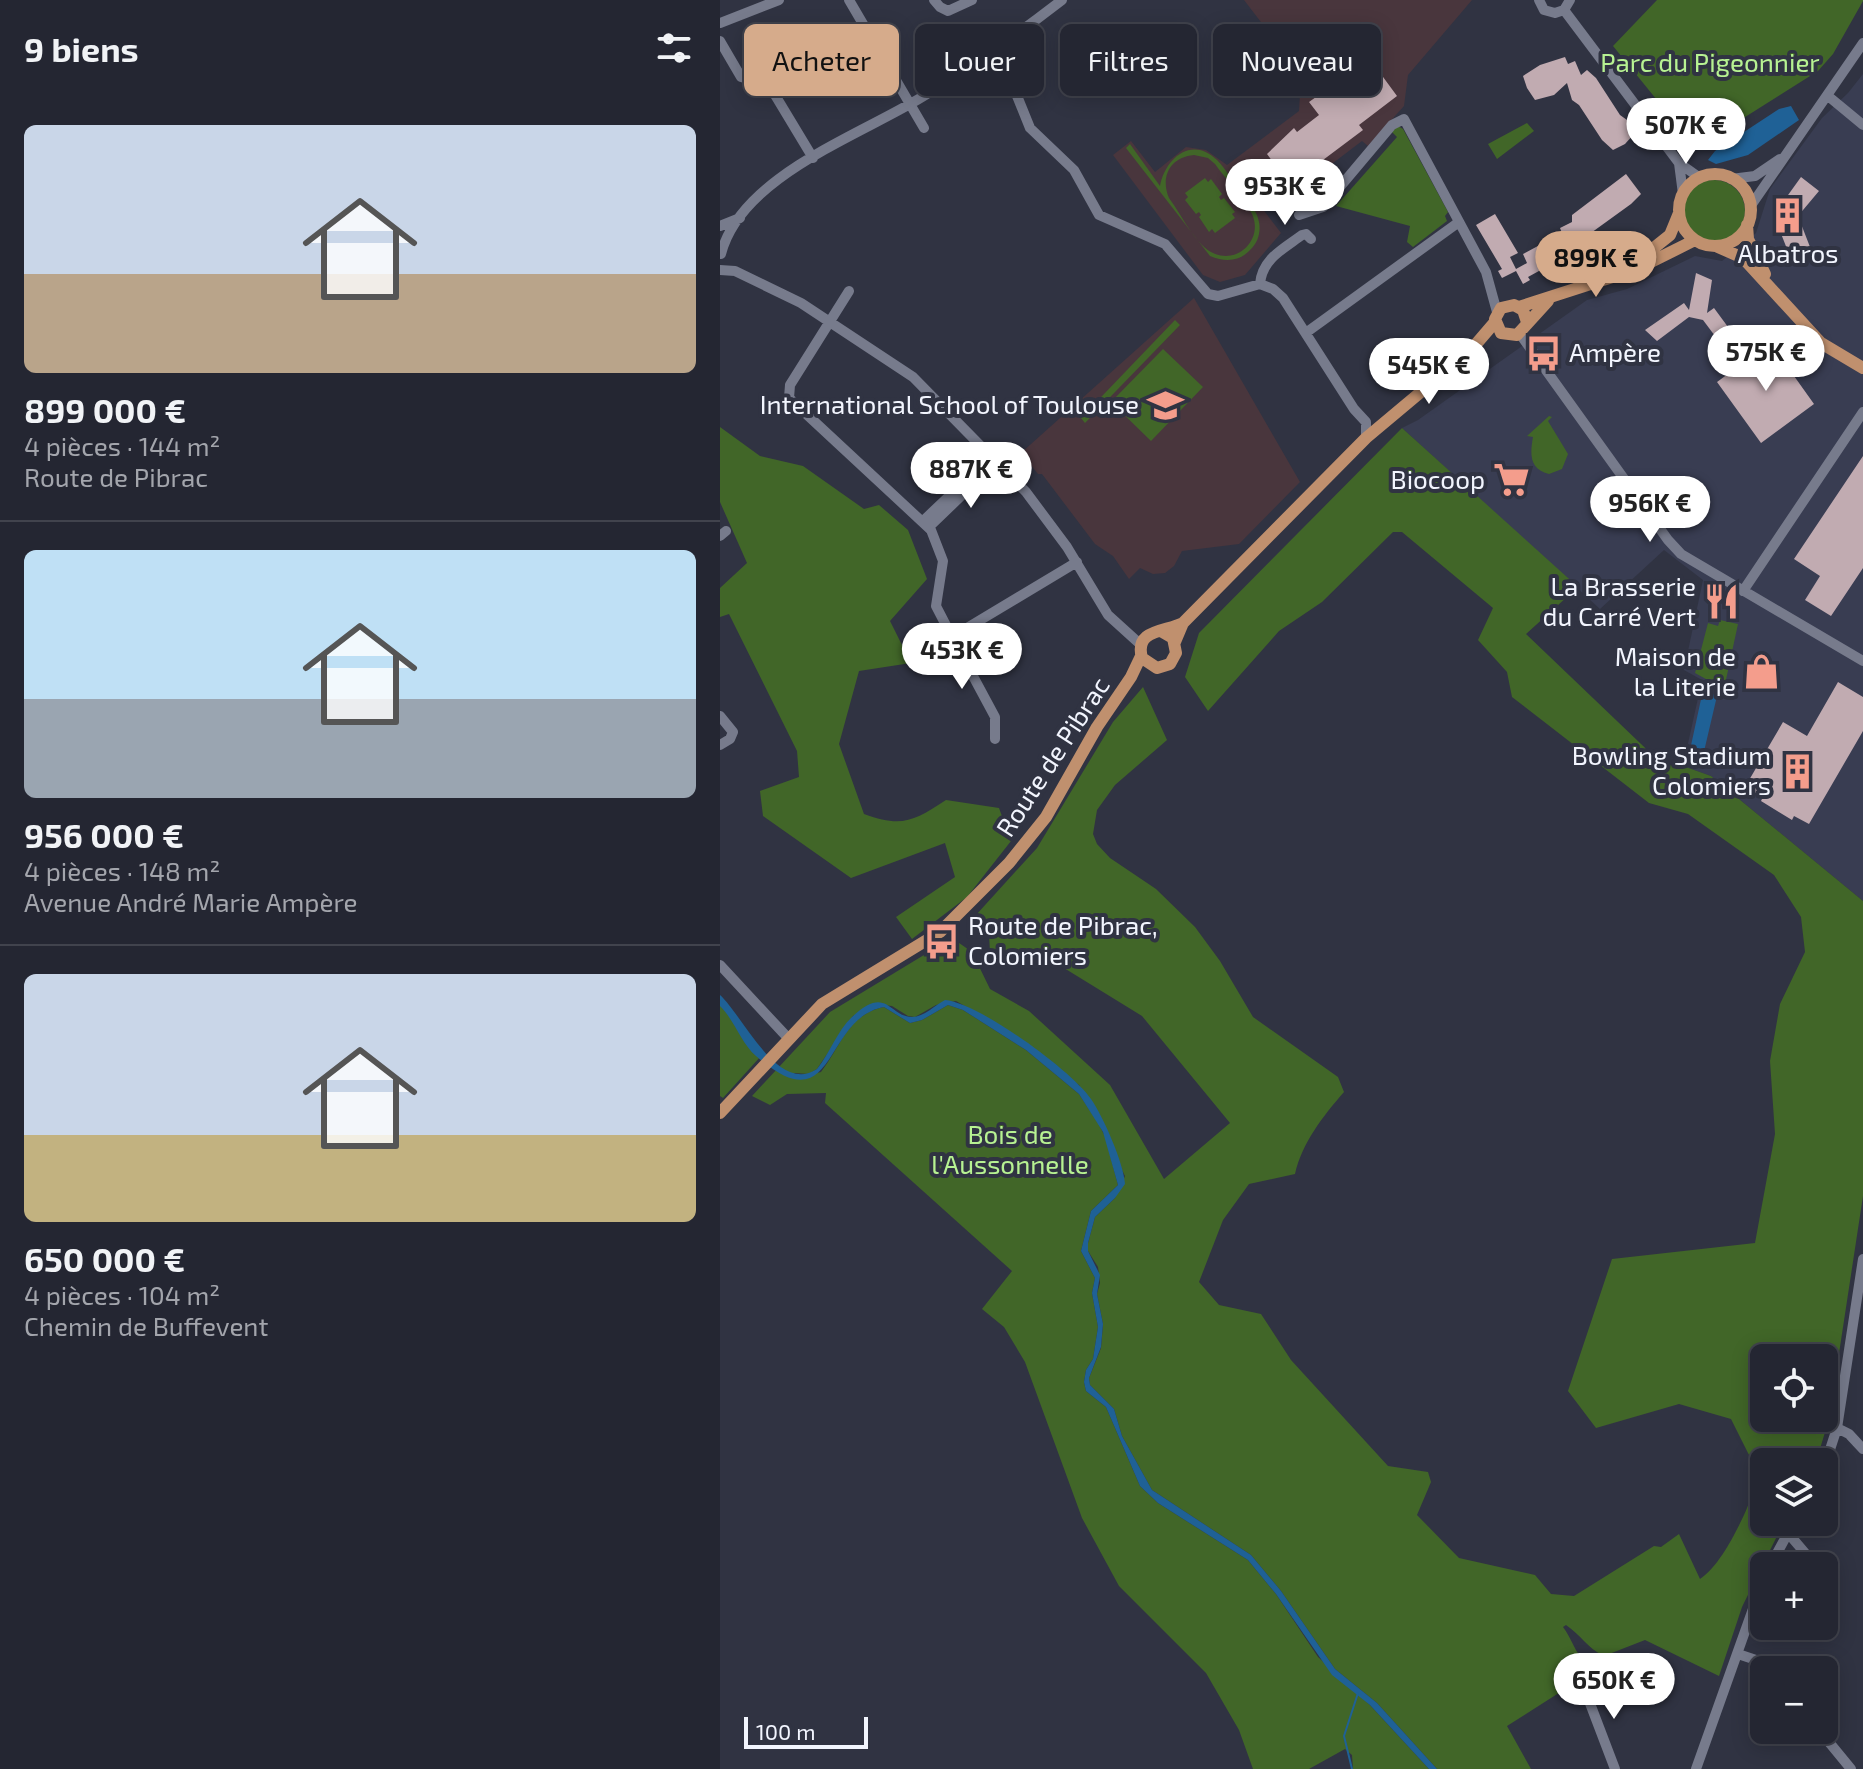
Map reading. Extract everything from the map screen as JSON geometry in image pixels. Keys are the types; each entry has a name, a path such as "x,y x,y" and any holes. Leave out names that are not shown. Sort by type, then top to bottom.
{"main road":[{"path":"1630,270 1670,235 1683,194 1700,178 1714,175 1731,179 1745,192 1750,207 1747,225 1752,250 1786,307"},
{"path":"1679,213 1684,228 1695,240 1743,258 1821,343 1863,368"},
{"path":"1715,246 1732,242 1747,225"},
{"path":"1183,623 1161,631 1143,645 1152,667 1165,667 1171,662 1183,623 1366,438 1471,350 1496,317 1515,306 1550,299 1630,270 1695,240"},
{"path":"1471,350 1524,328 1550,299"},
{"path":"1515,306 1525,313 1524,328"},
{"path":"1496,317 1503,335"},
{"path":"1845,360 1846,365 1863,375"},
{"path":"1161,631 1175,642"},
{"name":"Route de Pibrac","path":"720,1113 822,1004 940,932 1009,863 1046,817 1097,727 1131,677 1143,645"},
{"name":"Route de Pibrac","path":"1131,677 1152,667"}],"street":[{"path":"720,23 779,0"},
{"path":"849,0 924,128"},
{"path":"934,0 948,11 972,0"},
{"path":"1030,24 1062,0"},
{"path":"1539,0 1547,12 1555,13 1567,5 1679,163 1700,178"},
{"path":"720,41 741,77 766,84 772,90 813,158"},
{"path":"1750,207 1863,43"},
{"path":"924,96 775,182 741,217 721,261 830,320 913,377 1005,468 1077,562 1108,615 1143,645"},
{"path":"1017,96 1030,128 1074,170 1102,217 1165,244 1208,294 1220,296 1260,284 1281,295 1354,409 1366,422 1366,438"},
{"path":"1828,96 1863,125"},
{"path":"1299,215 1323,207 1392,125 1404,119 1491,284 1496,317"},
{"path":"1731,179 1755,176 1785,156"},
{"path":"1679,163 1683,194"},
{"path":"720,226 741,217"},
{"path":"1307,332 1459,222"},
{"path":"1260,284 1261,271 1270,259 1302,235 1306,234 1311,239"},
{"path":"1491,284 1515,306"},
{"path":"849,291 790,385 789,400 926,524 943,561 943,580 936,606 995,717 995,739"},
{"path":"1524,328 1668,540 1687,558 1863,661"},
{"path":"1743,591 1863,412"},
{"path":"926,524 983,464 987,450"},
{"path":"926,524 988,470 1005,468"},
{"path":"952,637 1077,562"},
{"path":"720,716 733,732 730,739 720,745"},
{"path":"720,965 788,1038"},
{"path":"1838,1422 1863,1259"},
{"path":"1838,1429 1852,1436 1863,1449"},
{"path":"1791,1536 1804,1552"},
{"path":"1696,1769 1750,1619"},
{"path":"1738,1654 1750,1658"},
{"path":"1583,1685 1615,1769"},
{"path":"1830,1744 1851,1769"}],"shaded area":[{"path":"1244,0 1472,0 1408,75 1404,106 1368,146 1362,141 1287,198 1279,189 1259,204 1281,233 1245,275 1220,282 1203,275 1113,155 1131,141 1155,172 1186,147 1206,150 1227,165 1299,111 1300,96 1381,96 1381,24 1262,24"},
{"path":"1863,74 1863,901 1711,776 1683,766 1702,680 1684,670 1703,580 1664,550 1600,609 1402,428 1418,420 1587,300 1627,289 1695,256 1722,261 1756,233 1770,189 1822,118"},
{"name":"International School of Toulouse","path":"1194,298 1300,482 1239,544 1182,551 1174,566 1165,573 1153,574 1140,568 1129,579 1113,556 1095,544 1042,474 1038,474 1021,453"}],"green space":[{"name":"Parc du Pigeonnier","path":"1657,0 1863,1 1833,54 1818,71 1696,148 1613,46"},
{"path":"1527,123 1534,131 1497,159 1488,144"},
{"path":"1398,126 1403,129 1448,212 1445,216 1447,221 1413,247 1407,242 1410,226 1336,206 1397,137 1392,132"},
{"path":"1130,144 1160,186 1173,159 1189,150 1207,153 1217,160 1256,213 1260,230 1253,247 1236,259 1221,259 1210,256 1195,237 1211,252 1230,256 1245,248 1254,233 1255,224 1248,207 1208,158 1194,155 1179,160 1169,169 1167,176 1169,198 1193,234 1126,148"},
{"path":"1205,178 1208,182 1211,179 1222,194 1219,197 1221,200 1224,198 1235,212 1232,214 1235,218 1215,233 1212,229 1209,232 1199,212 1196,214 1185,200 1188,197 1185,193"},
{"path":"1714,180 1736,189 1745,211 1736,233 1714,242 1692,233 1683,211 1692,189"},
{"path":"1175,320 1180,325 1085,423 1081,418"},
{"path":"1163,349 1203,387 1151,441 1111,402"},
{"path":"1549,416 1552,417 1548,421 1568,454 1562,469 1549,474 1534,465 1531,455 1533,437 1527,436"},
{"path":"720,427 760,456 803,466 864,509 879,505 908,530 927,579 890,621 911,663 859,671 839,744 864,814 888,821 907,820 946,800 999,808 1011,841 967,897 912,939 896,917 955,877 945,843 851,878 763,816 760,791 799,777 797,751 729,614 720,617 720,588 747,563 720,502"},
{"path":"1402,428 1578,587 1526,634 1663,765 1683,766 1711,776 1863,901 1863,1196 1838,1360 1838,1344 1750,1344 1750,1432 1825,1432 1820,1448 1750,1448 1750,1457 1731,1419 1679,1404 1596,1428 1568,1391 1612,1259 1755,1243 1775,1134 1770,1061 1780,1004 1805,952 1801,917 1774,875 1688,814 1649,803 1512,697 1507,672 1478,640 1493,608 1402,532 1393,532 1322,602 1279,631 1208,711 1185,677 1199,633"},
{"path":"1720,620 1738,624 1724,689 1695,673 1708,623 1718,626"},
{"name":"Bois de l'Aussonnelle","path":"1143,687 1167,740 1115,785 1097,810 1093,834 1097,844 1110,858 1156,889 1195,927 1220,961 1253,1017 1338,1077 1344,1092 1308,1141 1295,1174 1249,1184 1223,1220 1199,1282 1219,1305 1261,1314 1291,1360 1388,1466 1428,1472 1431,1482 1417,1515 1459,1558 1535,1575 1551,1594 1574,1596 1679,1534 1700,1579 1725,1550 1750,1500 1750,1536 1777,1536 1769,1552 1750,1552 1750,1591 1719,1676 1645,1640 1604,1656 1566,1625 1563,1627 1586,1663 1576,1682 1507,1726 1531,1769 1437,1769 1377,1703 1335,1669 1281,1591 1251,1555 1152,1490 1122,1436 1114,1409 1090,1385 1089,1378 1101,1348 1103,1324 1097,1294 1100,1283 1098,1267 1088,1251 1088,1243 1095,1217 1115,1198 1125,1176 1105,1137 1118,1185 1091,1211 1081,1251 1095,1278 1092,1293 1098,1327 1093,1359 1086,1370 1086,1391 1106,1407 1140,1486 1158,1503 1248,1560 1276,1594 1318,1657 1370,1705 1429,1769 1353,1769 1352,1755 1345,1749 1309,1769 1253,1769 1239,1730 1206,1673 1119,1586 1082,1518 1025,1362 1004,1327 982,1309 1012,1271 825,1103 826,1093 787,1094 770,1105 752,1096 830,1012 952,938 972,952 990,989 1029,1011 1110,1085 1164,1179 1230,1123 1142,1016 1064,968 1020,955 990,952 989,935 976,915 1037,848 1113,722","holes":["956,1001 1005,1029 1079,1085 1099,1124 1079,1094 1026,1050 963,1010 948,1005 922,1020 910,1023 884,1007 862,1016 846,1032 821,1072 795,1078 794,1073 809,1074 817,1069 853,1016 873,1004 892,1006 915,1017 936,1005"]},
{"path":"720,1001 761,1056 723,1098 720,1096"}],"water":[{"path":"1791,106 1799,120 1748,155 1716,164 1708,160 1715,151 1779,109"},
{"path":"1703,690 1717,696 1702,760 1690,750"},
{"path":"720,995 763,1050 789,1072 803,1074 817,1069 852,1017 873,1003 880,1002 904,1016 912,1017 945,1000 960,1004 1001,1025 1045,1056 1080,1087 1091,1099 1107,1128 1125,1184 1095,1217 1088,1243 1088,1251 1100,1275 1097,1294 1103,1324 1101,1347 1089,1378 1090,1385 1114,1409 1122,1436 1152,1490 1251,1555 1281,1591 1335,1669 1377,1703 1437,1769 1429,1769 1370,1705 1332,1675 1276,1594 1248,1560 1158,1503 1140,1486 1106,1407 1086,1391 1086,1370 1093,1359 1098,1327 1092,1293 1095,1278 1081,1251 1091,1211 1118,1185 1103,1132 1079,1094 1026,1050 963,1010 948,1005 922,1020 910,1023 884,1007 864,1015 849,1029 816,1075 801,1080 782,1075 751,1051 720,1006"}],"building":[{"path":"1565,57 1568,64 1575,61 1581,75 1587,70 1596,78 1620,115 1627,120 1634,134 1625,144 1613,150 1602,140 1579,105 1572,100 1567,83 1554,95 1535,100 1523,76 1540,65"},
{"path":"1381,74 1397,96 1359,125 1363,130 1299,178 1302,181 1292,188 1267,154 1294,128 1297,132 1319,115 1309,102 1317,96 1381,96"},
{"path":"1626,174 1641,194 1631,204 1566,251 1568,255 1528,277 1530,280 1523,284 1516,271 1502,278 1498,271 1502,269 1476,225 1495,214 1518,253 1510,257 1516,269 1527,263 1523,254 1562,233 1560,228 1572,222 1572,215"},
{"name":"Albatros","path":"1801,177 1819,191 1798,216 1810,247 1789,254 1776,221 1778,209"},
{"path":"1696,273 1712,280 1707,313 1714,308 1742,346 1727,352 1703,320 1689,317 1657,341 1645,330 1684,303 1689,310"},
{"path":"1773,341 1780,350 1777,352 1814,404 1761,443 1717,382"},
{"path":"1863,456 1863,568 1831,616 1805,600 1820,576 1794,559"},
{"name":"Bowling Stadium Colomiers","path":"1838,682 1863,697 1863,731 1809,824 1794,816 1792,820 1745,787 1783,722 1807,736"}],"waterway":[{"path":"1352,1769 1344,1736 1358,1693"}],"place":[{"name":"Albatros","path":"1788,215"},
{"name":"Ampère","path":"1543,353"},
{"name":"International School of Toulouse","path":"1165,405"},
{"name":"Biocoop","path":"1511,480"},
{"name":"La Brasserie du Carré Vert","path":"1722,602"},
{"name":"Maison de la Literie","path":"1762,672"},
{"name":"Bowling Stadium Colomiers","path":"1797,771"},
{"name":"Route de Pibrac, Colomiers","path":"942,941"}]}
